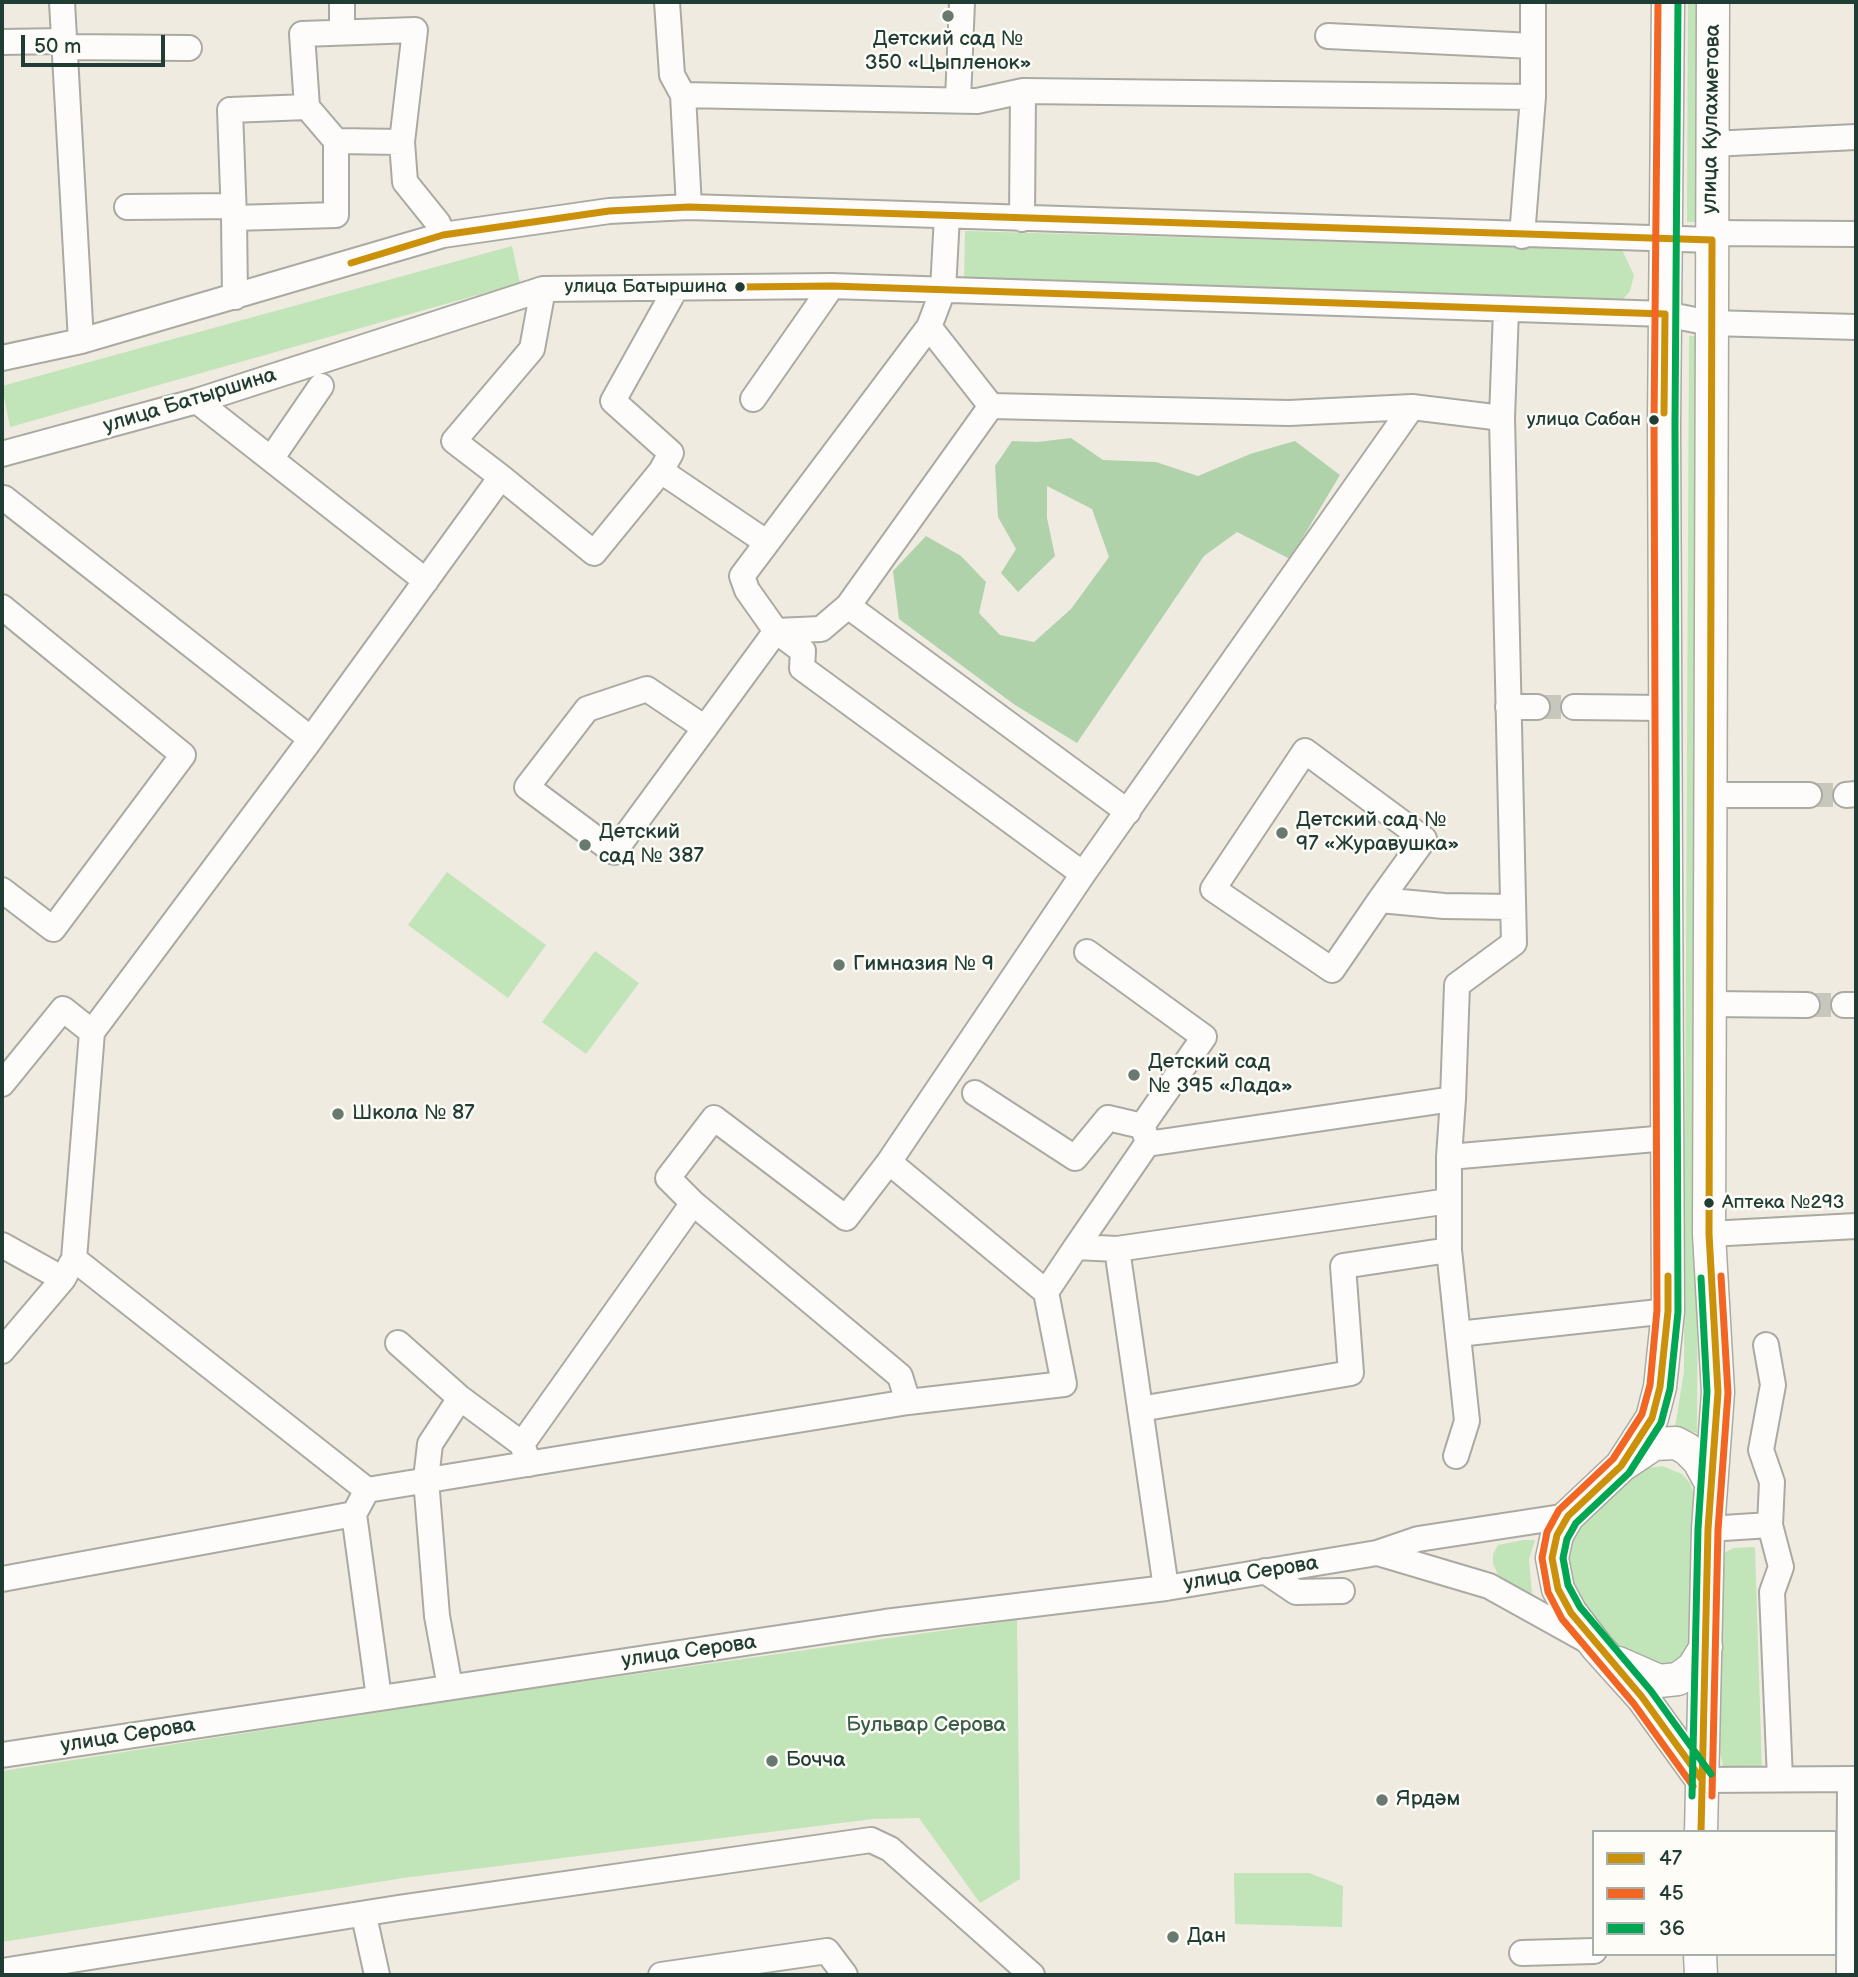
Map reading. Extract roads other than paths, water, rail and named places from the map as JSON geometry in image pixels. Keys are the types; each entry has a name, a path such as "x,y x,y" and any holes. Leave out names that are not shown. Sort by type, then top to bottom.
{"main road":[{"path":"1621,1466 1652,1419 1660,1387 1668,1311 1665,238 1668,2"},
{"name":"улица Кулахметова","path":"1702,1830 1708,1529 1717,1392 1709,1234 1713,2"},
{"path":"1702,1780 1643,1697 1603,1653 1558,1589 1552,1558 1557,1535 1568,1516 1621,1466 1654,1444 1676,1443 1699,1461 1711,1483"},
{"path":"1603,1653 1641,1676 1660,1681 1678,1679 1693,1668 1706,1647"},
{"path":"1700,1956 1700,1975"}],"street":[{"path":"62,2 81,341"},
{"path":"342,2 342,31"},
{"path":"667,2 672,75 683,95 689,207"},
{"path":"958,100 962,2"},
{"path":"1522,236 1533,97 1533,2"},
{"path":"127,207 337,215 336,141 307,107 302,34 415,30 402,142 405,183 438,223 443,235"},
{"path":"1328,36 1533,47"},
{"path":"2,42 189,48"},
{"path":"683,95 977,101 1023,91 1533,97"},
{"path":"1022,219 1023,91"},
{"path":"235,297 230,110 307,107"},
{"path":"1712,144 1856,137"},
{"path":"336,141 402,142"},
{"path":"2,358 81,341 443,235 609,211 689,207 1522,236 1665,238 1856,234"},
{"path":"947,216 943,290 929,327 742,576 747,590 776,632 803,651 802,668 1083,874"},
{"path":"753,399 832,286"},
{"name":"улица Батыршина","path":"2,454 197,401 543,289 832,286 1665,314 1710,323"},
{"path":"543,289 532,349 454,441 594,553 661,471 671,453 613,401 676,288"},
{"path":"1456,1456 1466,1421 1449,1250 1449,1157 1457,985 1514,943 1502,418 1506,310"},
{"path":"1710,323 1856,327"},
{"path":"929,327 991,405 1289,413 1412,407 1502,418"},
{"path":"271,459 321,386"},
{"path":"197,401 426,580"},
{"path":"705,728 647,690 587,709 527,787 614,852 776,632 821,629 848,606 991,405"},
{"path":"908,1402 900,1376 693,1203 668,1178 714,1118 846,1218 889,1163 1083,874 1412,407"},
{"path":"661,471 766,542"},
{"path":"2,1351 69,1269 92,1031 311,739 501,478"},
{"path":"3,498 311,739"},
{"path":"848,606 1128,812"},
{"path":"2,607 183,755 53,929 2,890"},
{"path":"1508,707 1537,707"},
{"path":"1574,707 1665,708"},
{"path":"1305,751 1424,839 1380,900 1332,970 1213,889 1305,751"},
{"path":"1710,795 1809,794"},
{"path":"1380,900 1444,906 1513,907"},
{"path":"1046,1292 1204,1037 1087,952"},
{"path":"1709,1004 1807,1005"},
{"path":"2,1084 63,1009 92,1031"},
{"path":"975,1094 1075,1158 1108,1118 1144,1135 1453,1099"},
{"path":"1449,1157 1667,1138"},
{"path":"2,1245 69,1269 367,1490 426,1479 526,1454 908,1402 1064,1384 1046,1292 889,1163"},
{"path":"1076,1247 1117,1249 1449,1201"},
{"path":"526,1454 693,1203"},
{"path":"1709,1234 1856,1226"},
{"path":"1117,1249 1167,1588"},
{"path":"1140,1409 1351,1373 1343,1266 1449,1250"},
{"path":"1458,1334 1668,1311"},
{"path":"398,1343 526,1454"},
{"path":"1766,1345 1773,1385 1761,1450 1772,1482 1769,1525 1781,1567 1772,1592 1780,1779"},
{"path":"450,1687 437,1616 426,1479 430,1444 460,1398"},
{"path":"367,1490 354,1514 379,1699"},
{"path":"2,1579 354,1514"},
{"name":"улица Серова","path":"2,1755 885,1622 1167,1588 1377,1553 1419,1539 1568,1516"},
{"path":"1708,1529 1769,1525"},
{"name":"улица Серова","path":"1377,1553 1489,1586 1546,1615 1603,1653"},
{"path":"1265,1571 1296,1592 1342,1591"},
{"path":"1702,1780 1853,1779 1849,1975"},
{"path":"2,1971 794,1849 870,1840 1032,1975"},
{"path":"364,1916 377,1975"},
{"path":"661,1975 827,1951 845,1975"},
{"path":"1522,1953 1592,1951"}],"tunnel":[{"path":"1537,707 1574,707"},
{"path":"1809,795 1846,795"},
{"path":"1807,1005 1844,1005"}],"place":[{"name":"Детский сад № 350 «Цыпленок»","path":"948,16"},
{"name":"улица Батыршина","path":"740,287"},
{"name":"улица Сабан","path":"1654,420"},
{"name":"Детский сад № 97 «Журавушка»","path":"1282,833"},
{"name":"Детский сад № 387","path":"585,845"},
{"name":"Гимназия № 9","path":"839,965"},
{"name":"Детский сад № 395 «Лада»","path":"1134,1075"},
{"name":"Школа № 87","path":"338,1114"},
{"name":"Аптека №293","path":"1709,1203"},
{"name":"Бочча","path":"772,1761"},
{"name":"Ярдәм","path":"1382,1800"},
{"name":"Дан","path":"1173,1937"}],"park label":[{"name":"Бульвар Серова","path":"926,1726"}]}
